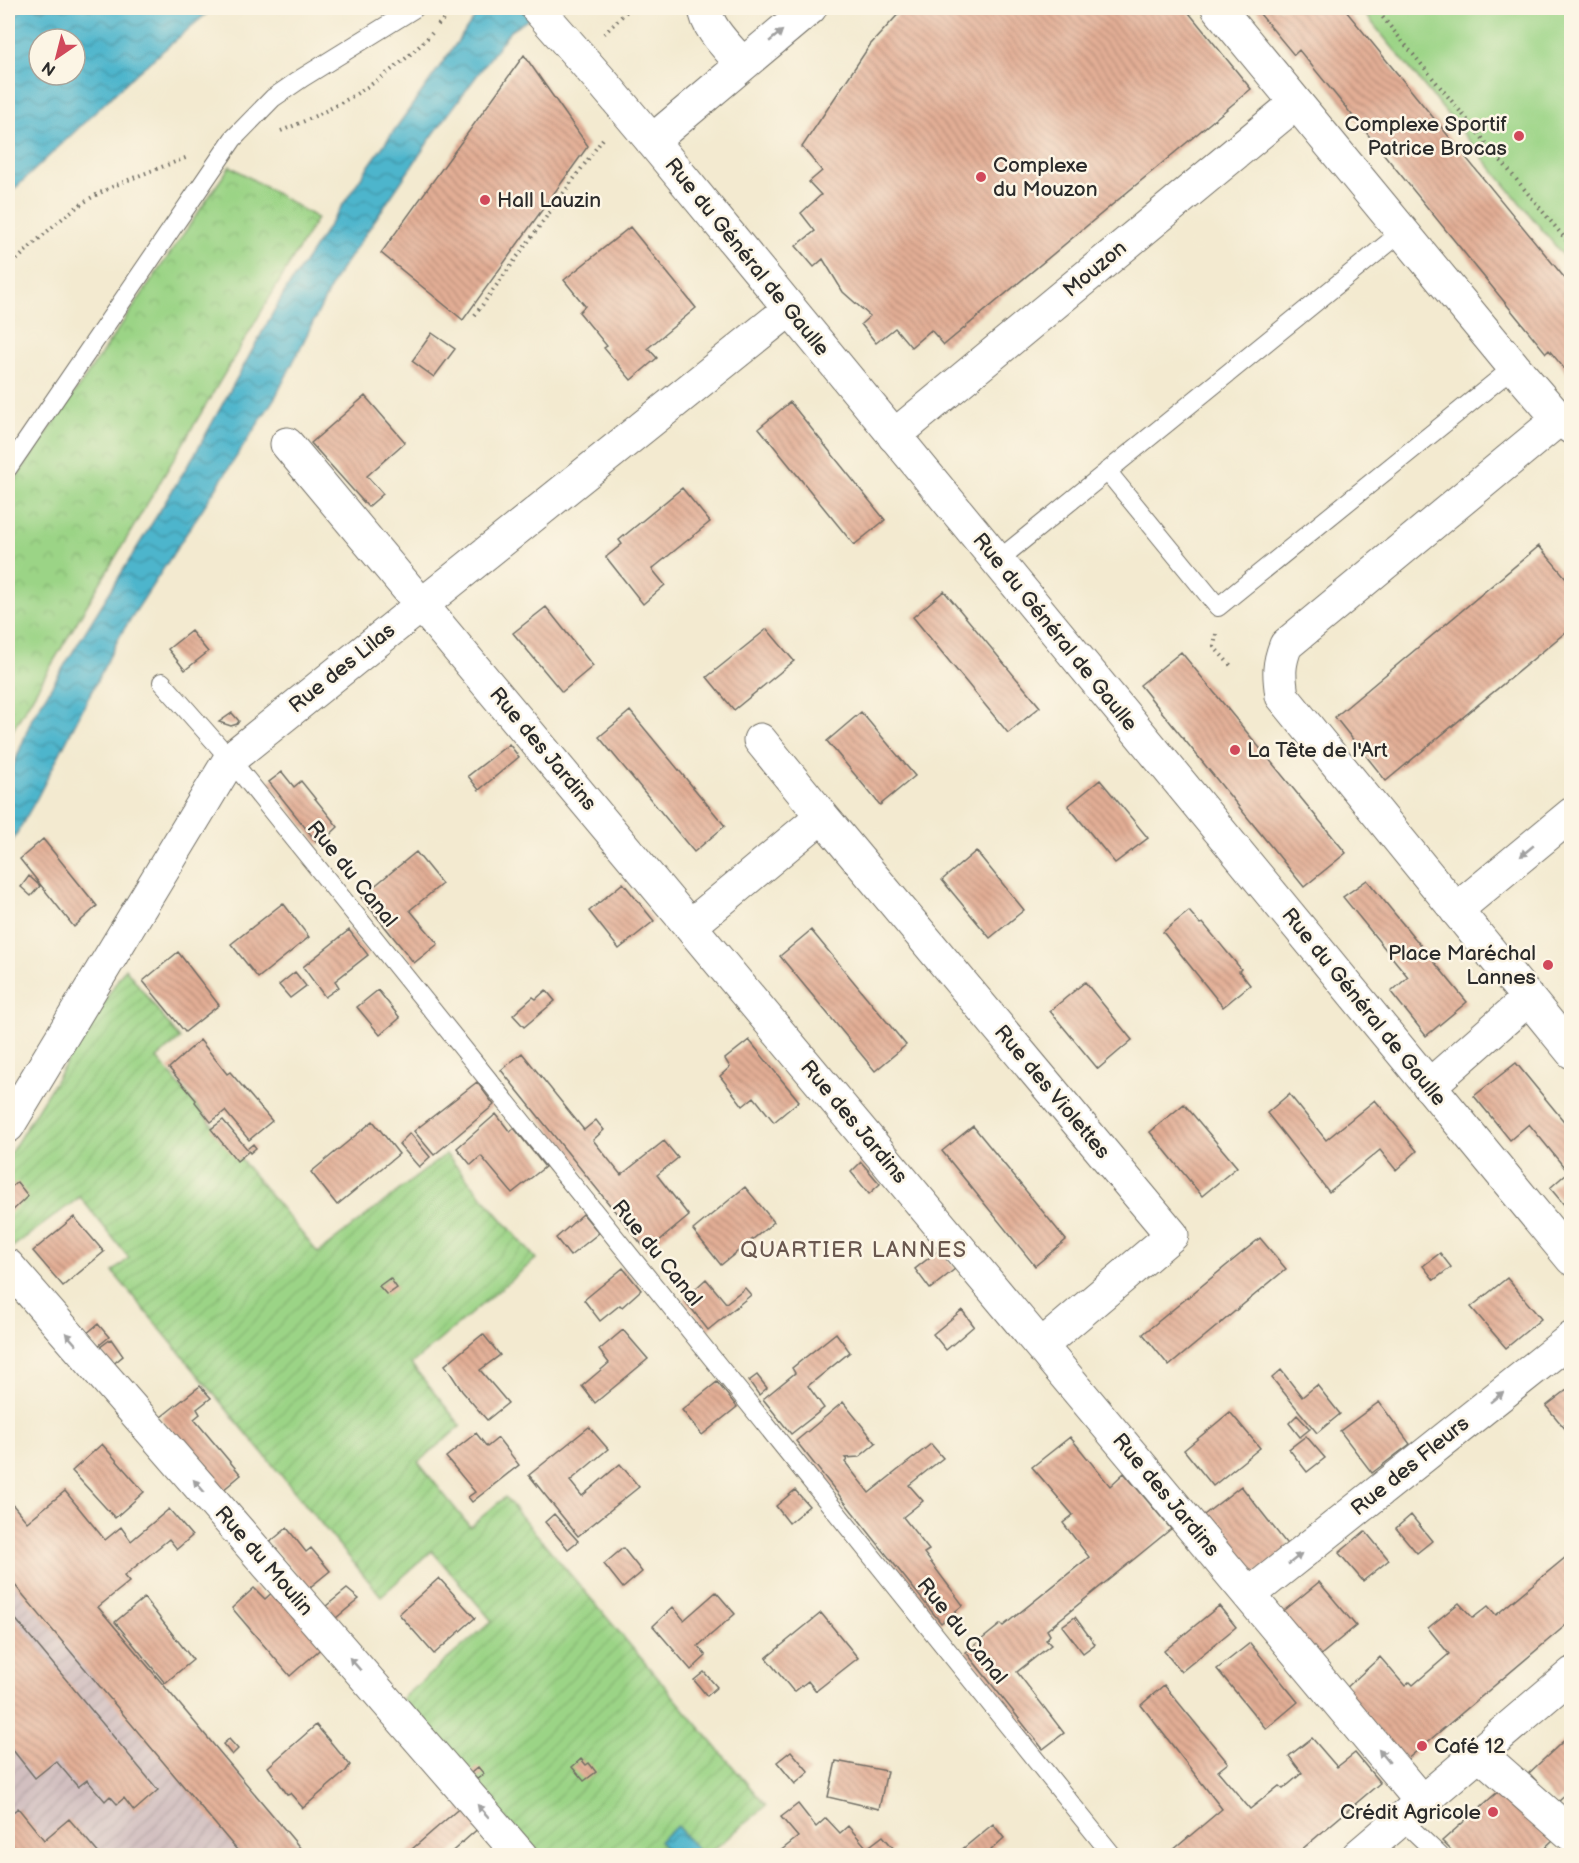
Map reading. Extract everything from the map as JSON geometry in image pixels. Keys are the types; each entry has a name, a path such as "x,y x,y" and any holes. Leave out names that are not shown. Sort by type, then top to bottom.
{"street":[{"name":"Rue du Général de Gaulle","path":"537,8 625,108 1572,1259"},
{"path":"705,8 712,27 742,64"},
{"path":"652,141 810,8"},
{"path":"1218,8 1514,367 1565,423 1286,645 1280,662 1279,676 1282,696 1572,1052"},
{"name":"Mouzon","path":"894,436 1296,103"},
{"name":"Rue des Lilas","path":"8,1126 230,759 790,309"},
{"name":"Rue des Jardins","path":"287,444 1249,1595 1411,1810"},
{"name":"Rue des Violettes","path":"760,740 1172,1235 1041,1346"},
{"path":"1456,910 1572,814"},
{"path":"690,926 822,816"},
{"path":"1429,1086 1528,999"},
{"name":"Rue du Moulin","path":"8,1266 521,1856"},
{"name":"Rue des Fleurs","path":"1249,1595 1572,1338"},
{"path":"1358,1856 1572,1674"},
{"path":"1479,1753 1572,1835"}],"lane":[{"path":"8,468 233,139 273,98 415,8"},
{"path":"997,561 1403,231"},
{"path":"1107,471 1218,607 1514,367"},
{"name":"Rue du Canal","path":"162,682 230,759 1113,1856"},
{"path":"1411,1810 1440,1856"}],"path":[{"path":"602,36 630,8"},
{"path":"1375,8 1572,247"},
{"path":"475,315 625,108"},
{"path":"1214,647 1233,668"}],"shaded area":[{"path":"8,1499 307,1855 16,1856 8,1845"}],"green space":[{"name":"Complexe Sportif Patrice Brocas","path":"1360,8 1571,8 1571,265"},
{"path":"230,166 317,218 8,738 8,490"},
{"path":"125,968 180,1039 157,1058 318,1253 446,1154 536,1259 411,1364 461,1426 418,1462 470,1527 505,1497 766,1806 707,1855 537,1855 401,1699 492,1621 432,1551 381,1596 113,1272 129,1258 80,1197 11,1248 8,1244 8,1157"}],"water":[{"path":"23,8 213,8 131,78 8,195 8,23"},
{"path":"489,8 546,8 510,31 435,132 336,277 276,396 122,632 37,798 8,849 8,780 32,718 196,452 284,293 366,170 475,17"},
{"path":"677,1826 702,1855 671,1855 659,1841"}],"building":[{"name":"Complexe du Mouzon","path":"904,8 1185,8 1251,89 944,345 931,330 911,347 895,328 876,343 861,324 870,316 843,292 823,259 814,267 796,246 815,231 801,213 821,195 809,182 822,171 802,147 870,45"},
{"path":"1255,8 1346,8 1348,10 1346,11 1572,287 1572,378 1549,350 1546,353 1299,50 1294,55"},
{"name":"Hall Lauzin","path":"524,55 588,146 463,320 381,253"},
{"path":"630,227 696,308 648,348 657,358 631,380 604,348 607,346 579,312 585,306 564,280"},
{"path":"432,333 455,349 434,377 412,361"},
{"path":"365,396 405,442 367,476 383,494 368,507 311,443"},
{"path":"790,402 885,520 854,545 759,428"},
{"path":"682,488 710,522 652,569 665,585 643,604 606,557 622,544 619,540"},
{"path":"1539,546 1572,585 1572,627 1386,781 1335,717"},
{"path":"944,591 1040,707 1008,733 913,617"},
{"path":"546,607 593,666 562,692 513,633"},
{"path":"767,629 794,661 734,710 707,677"},
{"path":"191,631 208,652 185,670 168,649"},
{"path":"1181,652 1346,853 1304,887 1140,685"},
{"path":"630,711 725,826 694,852 599,737"},
{"path":"861,712 915,776 880,805 827,741"},
{"path":"232,713 239,721 237,724 231,726 219,722"},
{"path":"509,744 519,757 479,790 468,776"},
{"path":"282,772 294,787 301,781 338,827 319,845 269,782"},
{"path":"1100,780 1148,838 1115,863 1068,806"},
{"path":"43,839 97,906 74,927 20,859"},
{"path":"976,851 1024,910 990,938 942,880"},
{"path":"416,852 442,884 410,910 438,944 414,963 361,897"},
{"path":"29,876 40,886 31,896 21,887"},
{"path":"1367,880 1467,1002 1426,1036 1391,992 1408,977 1343,897"},
{"path":"623,883 654,921 619,949 589,911"},
{"path":"283,903 309,937 258,978 231,944"},
{"path":"1189,911 1200,924 1203,923 1241,969 1239,971 1250,985 1223,1007 1163,932"},
{"path":"349,930 368,955 335,981 339,987 325,997 303,967"},
{"path":"811,930 906,1045 875,1071 780,956"},
{"path":"178,952 219,1005 185,1032 143,981"},
{"path":"295,972 306,986 290,998 279,985"},
{"path":"1085,982 1132,1040 1098,1069 1050,1011"},
{"path":"378,990 400,1018 380,1035 357,1007"},
{"path":"546,990 555,1001 524,1027 513,1015 533,997 536,999"},
{"path":"200,1040 227,1074 230,1072 272,1121 249,1140 225,1111 211,1122 169,1068"},
{"path":"749,1040 799,1101 774,1122 754,1097 743,1106 720,1076 730,1067 725,1059"},
{"path":"522,1053 584,1130 596,1120 604,1130 593,1140 621,1175 664,1141 678,1158 657,1175 689,1216 647,1251 501,1070"},
{"path":"1516,1063 1572,1131 1572,1214 1550,1188 1568,1172 1529,1124 1510,1140 1474,1096"},
{"path":"477,1082 494,1105 434,1155 414,1131"},
{"path":"1289,1094 1326,1140 1375,1100 1417,1151 1396,1170 1380,1150 1329,1192 1267,1113"},
{"path":"1184,1104 1237,1167 1202,1196 1150,1132"},
{"path":"496,1114 510,1132 514,1128 545,1167 512,1193 481,1156 471,1165 457,1148"},
{"path":"223,1120 247,1149 253,1144 256,1148 237,1161 211,1129"},
{"path":"373,1121 399,1154 337,1205 311,1172"},
{"path":"973,1126 1066,1240 1035,1266 942,1151"},
{"path":"410,1133 430,1157 419,1167 399,1144"},
{"path":"861,1162 880,1184 869,1194 851,1172"},
{"path":"17,1182 28,1196 8,1215 8,1190"},
{"path":"745,1187 774,1222 721,1265 693,1230"},
{"path":"583,1214 599,1233 570,1256 556,1238"},
{"path":"74,1217 104,1252 63,1286 33,1251"},
{"path":"1260,1238 1286,1269 1169,1366 1143,1334"},
{"path":"939,1250 955,1269 930,1289 915,1269"},
{"path":"1440,1253 1451,1267 1434,1280 1423,1266"},
{"path":"623,1268 641,1290 622,1307 620,1305 600,1321 584,1300"},
{"path":"390,1278 397,1288 387,1295 379,1286"},
{"path":"1507,1278 1541,1319 1506,1348 1471,1307"},
{"path":"706,1279 726,1303 745,1288 751,1295 708,1330 684,1299"},
{"path":"962,1310 974,1326 946,1350 933,1334"},
{"path":"98,1324 109,1337 97,1347 86,1334"},
{"path":"623,1330 648,1359 595,1403 582,1386 609,1363 599,1350"},
{"path":"836,1333 850,1352 808,1386 824,1408 791,1434 763,1399 795,1373 792,1368"},
{"path":"483,1334 500,1355 480,1370 508,1403 487,1420 462,1391 445,1365"},
{"path":"111,1339 123,1356 112,1365 99,1348"},
{"path":"1281,1370 1302,1397 1317,1385 1340,1414 1317,1433 1272,1378"},
{"path":"757,1375 767,1388 759,1395 749,1381"},
{"path":"717,1382 737,1407 702,1435 682,1410"},
{"path":"200,1386 211,1398 197,1409 200,1414 194,1419 241,1475 222,1491 161,1417"},
{"path":"1572,1386 1572,1437 1546,1406"},
{"path":"843,1402 876,1443 859,1457 845,1458 847,1460 845,1462 869,1493 931,1444 943,1458 909,1485 923,1501 903,1517 929,1550 924,1553 963,1605 941,1623 796,1441"},
{"path":"1379,1402 1410,1444 1372,1473 1340,1431"},
{"path":"1230,1412 1260,1448 1213,1486 1184,1450"},
{"path":"1297,1415 1310,1429 1300,1437 1289,1423"},
{"path":"589,1427 608,1449 570,1481 582,1496 620,1464 639,1487 578,1536 529,1475"},
{"path":"476,1433 487,1447 498,1438 519,1465 472,1502 468,1497 475,1492 446,1457"},
{"path":"1306,1436 1325,1458 1307,1472 1289,1449"},
{"path":"1070,1437 1110,1486 1124,1473 1171,1529 1047,1630 1050,1635 1046,1640 1051,1645 1017,1672 1064,1733 1043,1749 966,1652 1001,1624 1003,1626 1089,1557 1063,1523 1073,1515 1032,1467"},
{"path":"102,1444 144,1492 115,1518 72,1471"},
{"path":"1241,1486 1290,1548 1251,1578 1200,1518"},
{"path":"795,1490 809,1506 789,1523 776,1506"},
{"path":"65,1491 105,1540 121,1527 131,1541 169,1509 192,1536 177,1549 169,1539 124,1576 129,1582 98,1607 307,1856 242,1856 8,1577 8,1499 27,1522"},
{"path":"554,1514 578,1541 568,1549 545,1522"},
{"path":"1411,1515 1432,1541 1417,1553 1396,1528"},
{"path":"287,1528 306,1552 311,1548 330,1571 309,1588 270,1542"},
{"path":"1365,1531 1389,1560 1363,1581 1339,1553"},
{"path":"623,1548 642,1572 623,1588 604,1564"},
{"path":"1572,1552 1572,1620 1405,1761 1344,1690 1380,1657 1405,1686 1410,1682 1413,1685 1449,1654 1428,1628 1459,1603 1473,1618 1488,1606 1496,1615"},
{"path":"439,1578 475,1618 434,1654 399,1614"},
{"path":"1319,1582 1356,1626 1317,1658 1280,1614"},
{"path":"254,1588 265,1599 277,1588 326,1644 290,1676 232,1608"},
{"path":"347,1589 359,1599 336,1618 326,1606"},
{"path":"716,1592 735,1614 698,1646 706,1656 691,1670 653,1626 673,1607 684,1620"},
{"path":"144,1598 193,1660 165,1683 115,1622"},
{"path":"1219,1606 1236,1627 1181,1672 1164,1651"},
{"path":"8,1610 158,1790 134,1811 124,1798 117,1804 110,1796 105,1801 87,1780 78,1787 56,1761 35,1778 8,1744"},
{"path":"821,1613 858,1658 816,1691 808,1681 794,1692 766,1658"},
{"path":"1075,1617 1095,1644 1083,1653 1062,1626"},
{"path":"1250,1643 1298,1702 1266,1729 1217,1669"},
{"path":"704,1672 717,1687 707,1696 694,1680"},
{"path":"1164,1685 1228,1763 1218,1771 1250,1809 1279,1786 1283,1789 1302,1773 1289,1756 1312,1738 1337,1767 1355,1753 1380,1783 1294,1856 1166,1856 1222,1809 1141,1705"},
{"path":"316,1725 350,1765 303,1808 290,1793 287,1794 268,1767"},
{"path":"1572,1733 1572,1789 1557,1803 1529,1773"},
{"path":"229,1739 238,1749 232,1755 223,1744"},
{"path":"791,1751 809,1772 795,1784 777,1762"},
{"path":"581,1759 586,1765 589,1763 596,1772 584,1781 572,1767"},
{"path":"836,1761 887,1771 879,1809 828,1797"},
{"path":"478,1767 484,1774 477,1779 471,1773"},
{"path":"1501,1789 1554,1839 1536,1856 1457,1856 1442,1841"},
{"path":"798,1804 816,1827 826,1818 840,1833 848,1826 867,1848 883,1836 894,1849 886,1856 774,1856 798,1837 781,1817"},
{"path":"463,1805 481,1826 447,1856 404,1856"},
{"path":"18,1808 44,1840 69,1819 101,1856 8,1856 8,1816"},
{"path":"993,1824 1004,1838 991,1850 996,1856 954,1856"}],"place":[{"name":"Complexe Sportif Patrice Brocas","path":"1519,136"},
{"name":"Complexe du Mouzon","path":"981,177"},
{"name":"Hall Lauzin","path":"485,200"},
{"name":"La Tête de l'Art","path":"1235,750"},
{"name":"Place Maréchal Lannes","path":"1548,965"},
{"name":"Café 12","path":"1422,1746"},
{"name":"Crédit Agricole","path":"1493,1812"}],"district":[{"name":"QUARTIER LANNES","path":"854,1250"}]}
